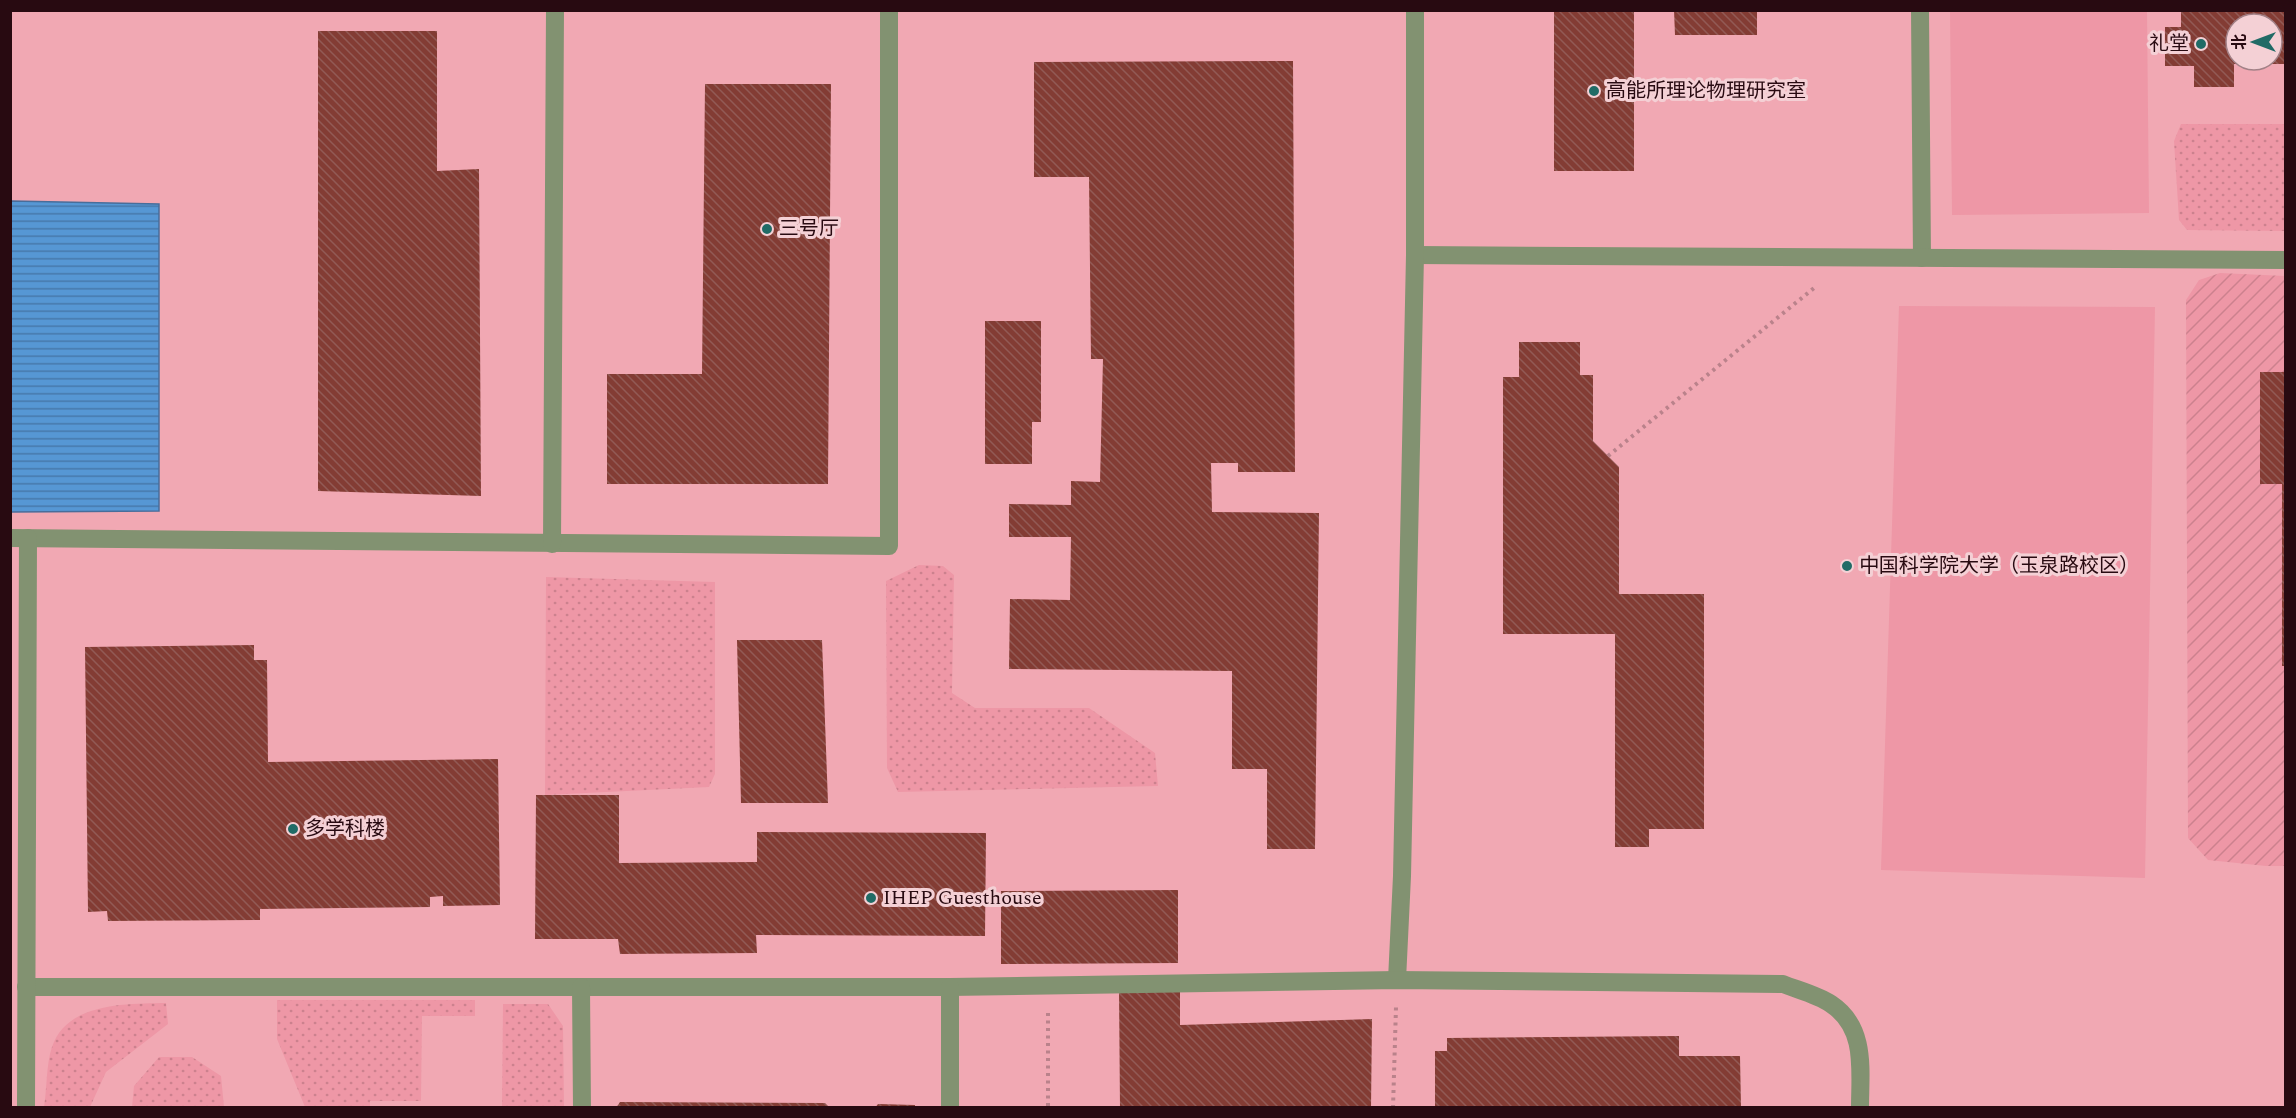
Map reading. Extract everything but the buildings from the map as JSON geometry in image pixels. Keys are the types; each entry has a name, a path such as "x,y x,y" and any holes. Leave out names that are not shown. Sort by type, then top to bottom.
{"street":[{"path":"552,544 555,10"},
{"path":"26,1107 19,538 889,546 889,10"},
{"path":"1397,980 1403,864 1415,255 1415,10"},
{"path":"1920,10 1922,258"},
{"path":"1415,255 2286,260"},
{"path":"26,987 950,987 1397,980 1783,984 1831,1003 1851,1021 1860,1051 1860,1107"},
{"path":"581,987 582,1107"},
{"path":"950,987 950,1107"}],"path":[{"path":"1608,456 1850,258"},
{"path":"1393,1107 1397,980"},
{"path":"1048,986 1048,1107"}],"shaded area":[{"path":"10,11 2285,11 2285,1107 11,1107"},
{"path":"1950,11 2147,11 2149,213 1952,215"},
{"path":"2181,124 2285,124 2285,231 2187,230 2179,220 2174,141"},
{"path":"2220,273 2285,276 2285,372 2260,373 2260,484 2282,484 2282,666 2286,666 2285,866 2208,860 2188,838 2186,300 2199,280"},
{"path":"1899,306 2155,307 2145,878 1881,870"},
{"path":"919,565 943,566 954,575 952,693 975,708 1089,708 1155,753 1158,786 898,792 887,768 886,581"},
{"path":"546,577 715,582 715,774 709,787 545,795"},
{"path":"277,1000 475,1000 475,1016 422,1016 421,1101 370,1101 370,1107 305,1107 277,1039"},
{"path":"166,1003 168,1024 106,1072 90,1107 44,1107 52,1047 60,1032 71,1021 100,1008"},
{"path":"503,1004 548,1004 563,1026 564,1107 502,1107"},
{"path":"159,1057 192,1057 221,1076 224,1107 132,1107 134,1086"}],"water":[{"path":"11,201 159,204 159,511 11,512"}],"place":[{"name":"礼堂","path":"2201,44"},
{"name":"高能所理论物理研究室","path":"1594,91"},
{"name":"三号厅","path":"767,229"},
{"name":"中国科学院大学（玉泉路校区）","path":"1847,566"},
{"name":"多学科楼","path":"293,829"},
{"name":"IHEP Guesthouse","path":"871,898"}]}
